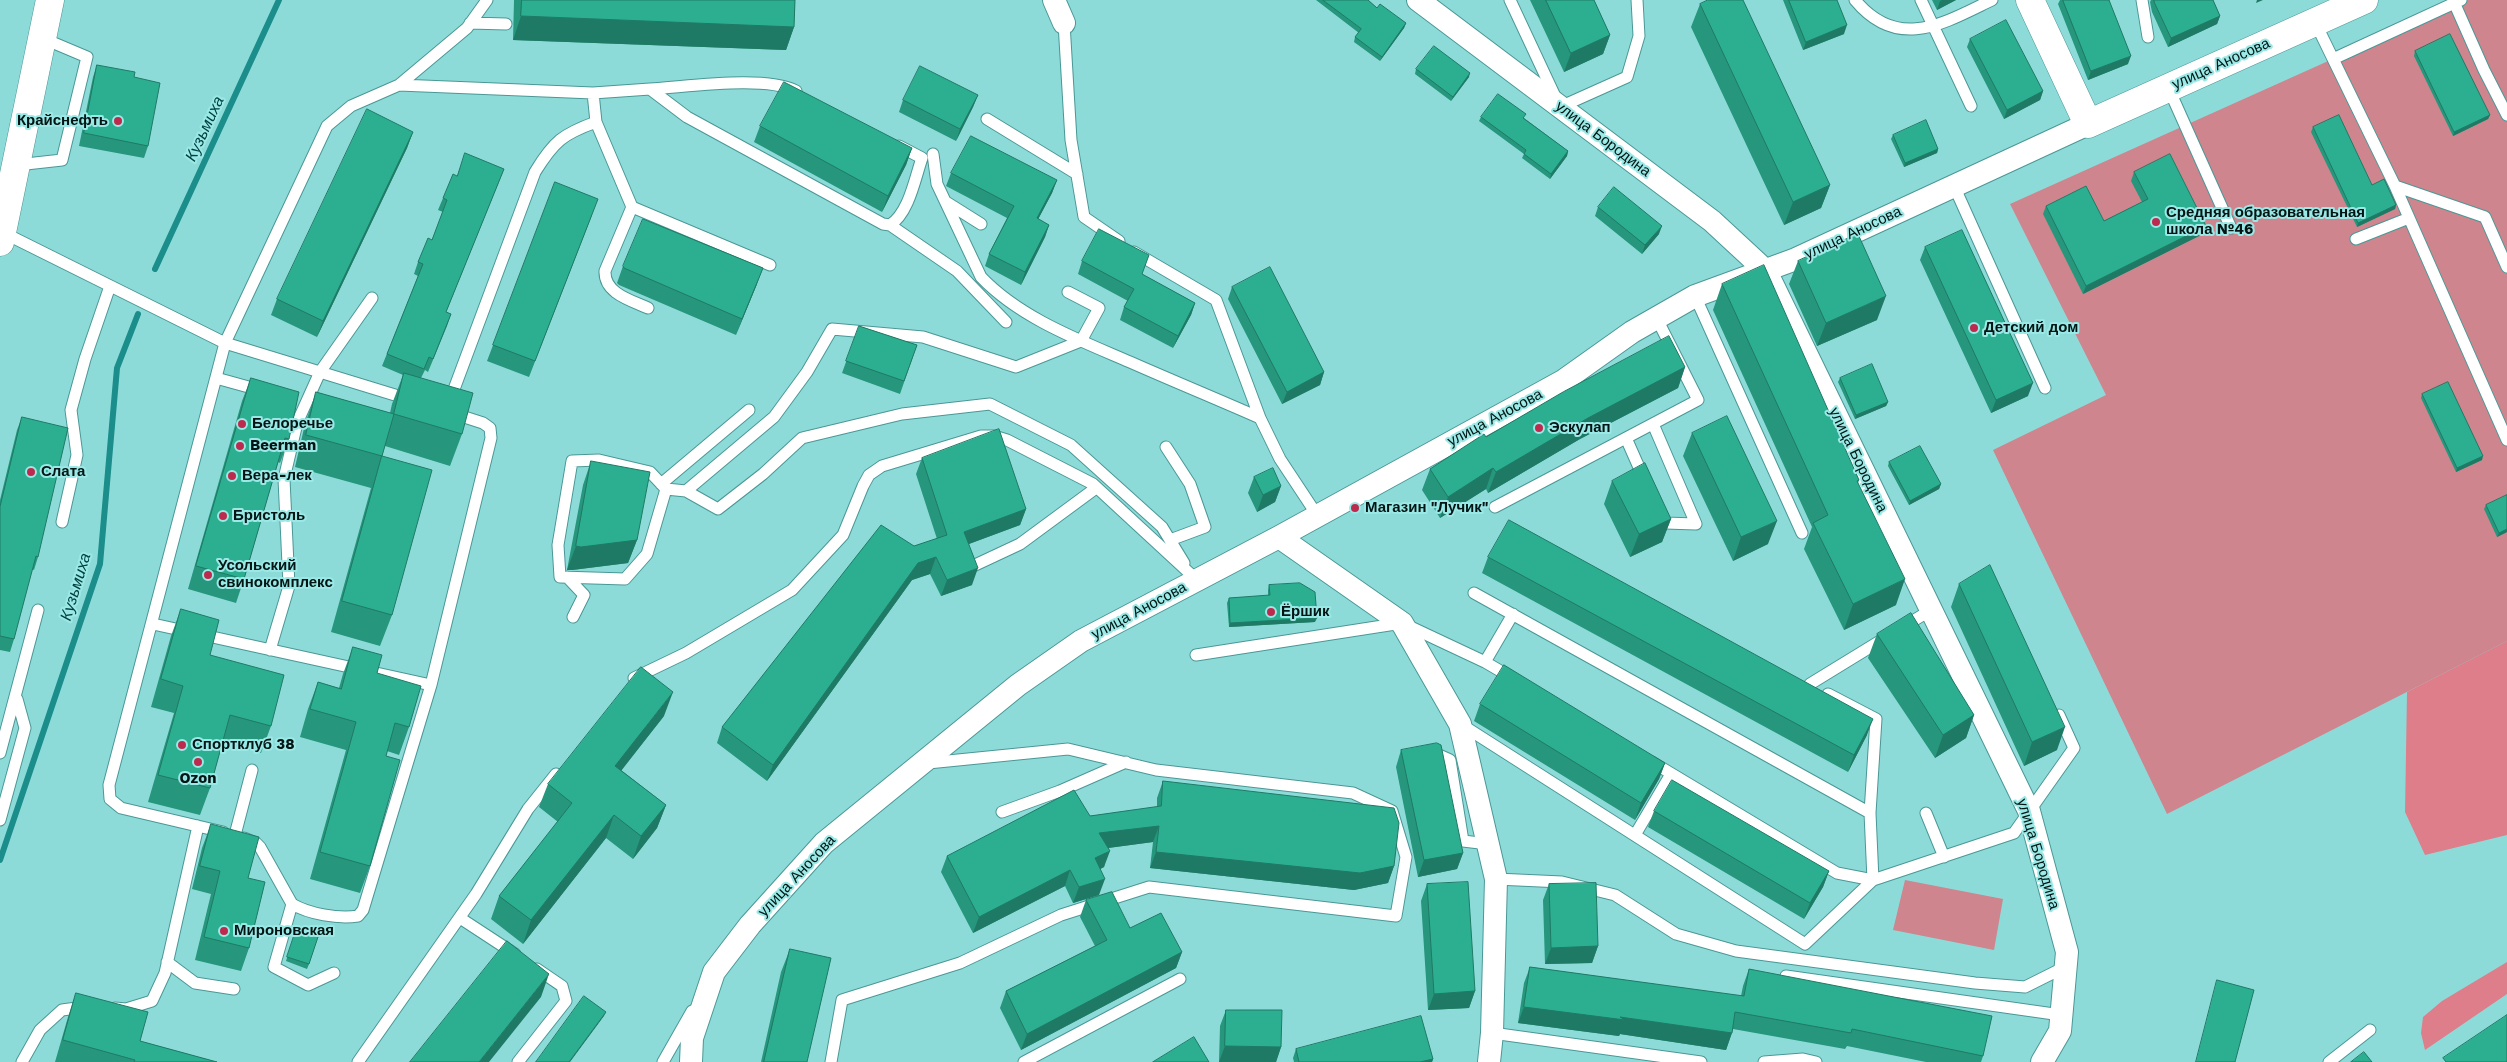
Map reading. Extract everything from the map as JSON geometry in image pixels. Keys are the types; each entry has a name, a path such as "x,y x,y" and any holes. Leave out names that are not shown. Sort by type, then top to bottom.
{"street":[{"path":"2,227 50,0"},
{"path":"1054,0 1064,22"},
{"name":"улица Бородина","path":"1418,0 1712,221 1766,271 2029,811 2066,952 2060,1031 2042,1062"},
{"path":"2030,0 2088,124"},
{"name":"улица Аносова","path":"691,1062 692,1038 714,972 750,925 824,843 1018,685 1081,641 1193,577 1279,537 1563,381 1656,317 1695,296 1766,271 2088,124 2167,83 2364,0"},
{"path":"1279,537 1402,623 1460,724 1496,879 1492,1033 1489,1062"}],"lane":[{"path":"487,0 470,23 399,85 351,106 328,126 225,343 153,624 109,785 110,799 121,808 250,840 260,847 292,904 301,910 349,918 358,916 363,910 431,685 491,438 490,428 483,423 441,409 535,172 549,149 569,132 596,122"},
{"path":"1510,0 1560,107 1627,77 1639,36 1637,0"},
{"path":"1856,0 1866,13 1893,26 1913,30 1934,27 1992,0"},
{"path":"1921,0 1972,106"},
{"path":"2142,0 2148,37"},
{"path":"2333,59 2456,1 2484,70 2507,115"},
{"path":"1064,22 1071,140 1084,217 1146,260 1216,300 1260,418 1280,459 1318,515"},
{"path":"2315,22 2395,186 2507,440"},
{"path":"470,23 506,24"},
{"path":"16,165 62,160 87,57 42,38"},
{"path":"399,85 593,93 764,82 786,86 803,95"},
{"path":"2167,83 2231,228"},
{"path":"650,89 687,117 883,224 890,225 957,271 1006,322"},
{"path":"593,93 596,122 632,207 770,265"},
{"path":"987,119 1078,174"},
{"path":"888,140 922,158 906,202 896,221 890,225"},
{"path":"933,154 937,184 981,277 993,289 1014,305 1081,341 1260,418"},
{"path":"1954,186 2045,388"},
{"path":"2395,186 2485,217 2507,267"},
{"path":"946,202 981,224"},
{"path":"632,207 605,272 605,281 611,290 648,308"},
{"path":"2356,239 2409,218"},
{"path":"2,227 110,286 225,343 419,402"},
{"path":"62,522 78,455 71,410 85,359 110,286"},
{"path":"686,491 774,418 807,372 832,329 923,337 1016,367 1081,341 1099,308 1068,292"},
{"path":"1695,296 1802,533"},
{"path":"270,650 289,586 284,479 302,402 320,372 372,298"},
{"path":"1494,507 1698,400 1656,317"},
{"path":"216,378 270,393"},
{"path":"749,410 664,486 647,554 625,579 560,577 558,545 572,461 600,460 650,472 664,486 686,491 718,509 763,474 802,438 902,414 990,404 1072,445 1162,527 1193,577"},
{"path":"1626,438 1665,524 1696,524 1652,424"},
{"path":"624,688 640,673 686,652 792,590 843,535 862,486 869,475 882,466 981,436 994,436 1007,440 1096,488 1193,577"},
{"path":"1166,447 1190,484 1205,527 1170,540"},
{"path":"973,566 1020,544 1096,488"},
{"path":"567,577 584,595 573,617"},
{"path":"1474,593 1870,813"},
{"path":"0,753 38,610"},
{"path":"1873,880 1870,813 1876,719 1806,682 1931,610"},
{"path":"1485,662 1513,614"},
{"path":"1196,655 1402,623 1485,662 1528,687"},
{"path":"153,624 431,685"},
{"path":"0,820 25,728 16,697"},
{"path":"1460,724 1805,944 1873,880 2014,833 2074,748 2054,704"},
{"path":"831,1062 842,1000 960,963 1062,915 1149,887 1396,916 1406,857 1392,810 1353,793 1156,770 1068,749 924,763"},
{"path":"1427,749 1450,760 1463,841 1488,844"},
{"path":"1638,753 1837,873 1873,880"},
{"path":"1002,812 1060,791 1126,762"},
{"path":"358,1062 460,918 528,809 564,764"},
{"path":"235,835 252,770"},
{"path":"1635,835 1671,774"},
{"path":"1926,813 1944,857"},
{"path":"22,1062 40,1030 62,1010 89,1006 126,1009 152,1001 165,973 198,826"},
{"path":"1496,879 1562,882 1615,895 1676,934 1736,951 1975,983 2025,987 2065,967"},
{"path":"292,904 274,967 308,985 334,973"},
{"path":"460,918 562,986 566,1001 518,1062"},
{"path":"167,962 195,983 234,988"},
{"path":"663,1062 714,972"},
{"path":"1786,976 2061,1015"},
{"path":"1024,1062 1180,980"},
{"path":"2329,1062 2370,1030"},
{"path":"1492,1033 1701,1062"},
{"path":"1764,1062 1803,1059 1816,1062"}],"shaded area":[{"path":"2464,0 2507,0 2507,641 2167,814 1993,450 2106,395 2010,204"},
{"path":"2507,641 2507,835 2425,855 2405,812 2407,692"},
{"path":"1905,880 2003,899 1994,950 1893,930"},
{"path":"2507,962 2507,994 2425,1050 2421,1033 2423,1017 2442,1001"}],"building":[{"path":"522,0 795,0 794,27 521,16"},
{"path":"1323,0 1368,0 1377,8 1380,4 1406,23 1382,57 1355,37 1361,29"},
{"path":"1546,0 1594,0 1610,35 1571,53"},
{"path":"1708,0 1743,0 1830,185 1793,202 1700,4"},
{"path":"1789,0 1837,0 1847,25 1806,42"},
{"path":"2063,0 2109,0 2131,56 2091,71"},
{"path":"2154,0 2213,0 2220,16 2171,38"},
{"path":"2006,20 2043,91 2007,110 1970,39"},
{"path":"2450,34 2490,115 2454,132 2415,51"},
{"path":"1434,46 1470,73 1453,97 1416,69"},
{"name":"Крайснефть","path":"97,65 135,72 134,77 160,83 148,146 84,133"},
{"path":"920,66 978,95 960,129 903,100"},
{"path":"784,82 912,148 888,196 760,126"},
{"path":"1498,94 1526,114 1523,118 1568,151 1551,174 1524,154 1526,150 1481,117"},
{"path":"367,109 413,132 323,321 277,299"},
{"path":"2339,115 2372,185 2384,179 2396,205 2358,223 2313,127"},
{"path":"1926,120 1938,149 1905,163 1893,135"},
{"path":"971,136 1057,180 1037,218 1049,225 1025,272 989,254 1014,206 951,173"},
{"path":"465,153 504,169 446,312 451,314 433,359 429,357 424,369 387,354 423,264 418,262 428,238 432,240 447,200 443,198 453,174 457,176"},
{"name":"Средняя образовательная школа №46","path":"2170,154 2206,226 2086,286 2046,206 2086,186 2104,221 2148,199 2134,172"},
{"path":"555,182 598,199 535,361 493,345"},
{"path":"1614,187 1662,226 1645,245 1598,207"},
{"path":"643,219 763,268 742,319 624,268 623,266"},
{"path":"1099,229 1149,255 1142,274 1195,303 1178,336 1124,307 1134,289 1082,261"},
{"name":"Детский дом","path":"1962,230 2033,383 1996,400 1925,247"},
{"path":"1858,234 1886,296 1826,323 1798,261"},
{"path":"1764,265 1859,480 1857,481 1905,579 1853,604 1813,523 1828,515 1722,284"},
{"path":"1270,267 1324,372 1287,392 1232,287"},
{"path":"859,326 917,345 904,381 846,361"},
{"path":"1669,336 1685,367 1588,418 1496,472 1493,468 1448,497 1430,469 1484,434 1486,437 1563,392"},
{"path":"1872,364 1888,402 1856,415 1840,378"},
{"path":"404,373 473,393 462,434 394,414"},
{"path":"251,378 299,392 289,439 285,438 244,579 196,566"},
{"path":"2448,382 2483,456 2457,468 2422,394"},
{"path":"316,392 394,414 382,456 306,435"},
{"path":"1727,416 1777,521 1741,537 1692,433"},
{"name":"Слата","path":"22,417 68,428 38,557 36,556 14,639 0,636 0,507"},
{"path":"999,429 1026,509 964,532 978,568 947,580 936,557 918,563 773,765 722,727 881,525 914,546 947,535 922,458"},
{"path":"1920,446 1941,484 1910,501 1889,462"},
{"path":"382,456 432,470 392,615 342,601"},
{"path":"591,461 650,472 637,540 576,546"},
{"path":"1645,463 1671,519 1639,534 1612,481"},
{"path":"1273,468 1281,486 1263,495 1254,477"},
{"path":"2507,495 2507,529 2499,533 2486,505"},
{"path":"1509,520 1873,719 1854,755 1488,557"},
{"path":"1990,565 2065,727 2032,742 1959,584"},
{"name":"Ёршик","path":"1300,583 1315,592 1317,618 1230,623 1229,598 1270,595 1269,585"},
{"path":"181,609 219,620 210,655 284,675 271,726 230,715 210,788 158,775 183,686 161,679"},
{"path":"1911,613 1974,715 1943,735 1877,634"},
{"path":"353,647 382,655 377,673 421,686 409,727 395,723 386,756 400,760 370,866 320,852 356,722 310,709 318,682 341,689"},
{"path":"1504,665 1665,763 1641,803 1480,704"},
{"path":"641,667 673,692 615,766 666,805 641,836 614,815 531,920 499,896 572,803 548,784"},
{"path":"1437,743 1441,745 1463,853 1424,860 1401,750"},
{"path":"1672,780 1829,871 1810,903 1654,811"},
{"path":"1163,781 1394,808 1399,823 1394,866 1360,873 1156,852 1159,826 1099,833 1110,851 1095,858 1105,879 1079,887 1070,870 979,917 947,856 1074,790 1090,816 1161,806"},
{"path":"211,824 259,837 248,878 265,882 249,948 204,937 220,871 200,866"},
{"path":"1468,882 1475,991 1434,994 1427,884"},
{"path":"1596,883 1598,946 1551,948 1549,884"},
{"path":"1112,892 1130,928 1161,913 1182,952 1027,1034 1006,991 1107,940 1086,900"},
{"path":"296,930 318,937 309,964 287,957"},
{"path":"507,941 549,974 479,1062 410,1062"},
{"path":"790,949 831,958 807,1062 764,1062"},
{"path":"1530,967 1744,996 1749,969 1992,1016 1983,1056 1852,1029 1851,1033 1735,1012 1732,1033 1620,1017 1625,1020 1524,1007"},
{"path":"2217,980 2254,990 2235,1062 2196,1062"},
{"path":"76,993 148,1012 140,1041 217,1062 134,1062 135,1060 63,1040"},
{"path":"584,996 606,1012 569,1062 536,1062"},
{"path":"1226,1010 1282,1010 1281,1047 1225,1046"},
{"path":"2507,1015 2507,1062 2446,1062 2443,1058"},
{"path":"1421,1016 1433,1059 1420,1062 1299,1062 1296,1049"},
{"path":"1194,1037 1209,1062 1153,1062"},
{"path":"2364,1052 2372,1062 2351,1062"}],"waterway":[{"name":"Кузьмиха","path":"155,269 279,0"},
{"name":"Кузьмиха","path":"0,860 100,564 117,368 138,314"}],"place":[{"name":"Крайснефть","path":"118,121"},
{"name":"Средняя образовательная школа №46","path":"2156,222"},
{"name":"Детский дом","path":"1974,328"},
{"name":"Белоречье","path":"242,424"},
{"name":"Эскулап","path":"1539,428"},
{"name":"Beerman","path":"240,446"},
{"name":"Слата","path":"31,472"},
{"name":"Вера-лек","path":"232,476"},
{"name":"Магазин \"Лучик\"","path":"1355,508"},
{"name":"Бристоль","path":"223,516"},
{"name":"Усольский свинокомплекс","path":"208,575"},
{"name":"Ёршик","path":"1271,612"},
{"name":"Спортклуб 38","path":"182,745"},
{"name":"Ozon","path":"198,762"},
{"name":"Мироновская","path":"224,931"}]}
